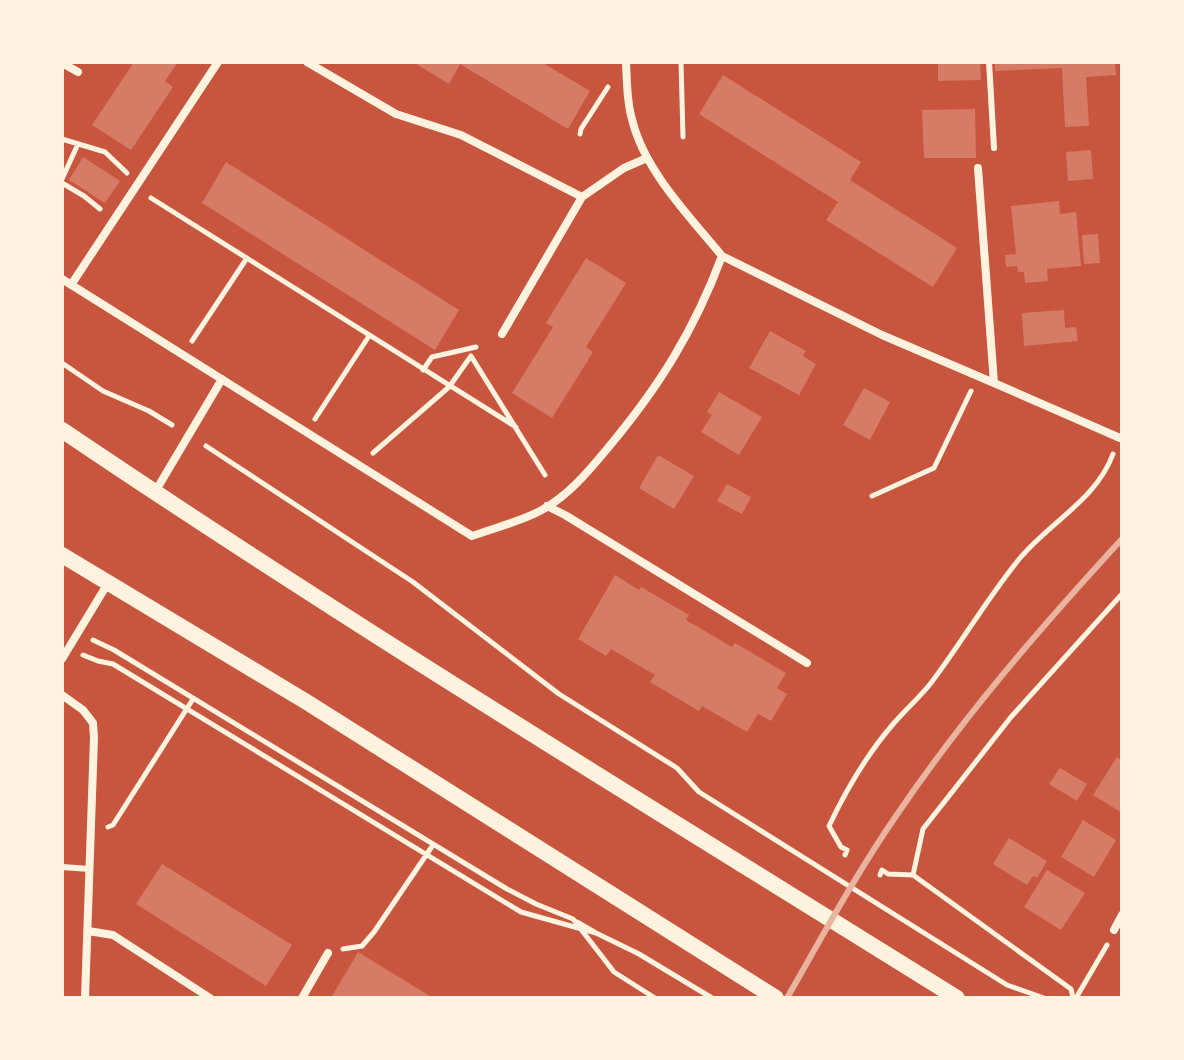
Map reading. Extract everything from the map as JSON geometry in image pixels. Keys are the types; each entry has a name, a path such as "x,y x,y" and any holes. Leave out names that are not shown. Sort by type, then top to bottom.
{"main road":[{"path":"62,430 358,623 957,998"},
{"path":"62,555 305,701 776,998"}],"street":[{"path":"71,285 218,62"},
{"path":"307,62 396,114 461,135 582,197"},
{"path":"62,63 78,72"},
{"path":"626,63 630,113 647,158 722,256 882,335 1121,438"},
{"path":"502,334 582,197 624,168 647,158"},
{"path":"978,168 994,383"},
{"path":"62,279 472,536 540,512 569,491 590,470 629,423 673,361 707,296 722,256"},
{"path":"155,493 222,379"},
{"path":"547,506 807,663"},
{"path":"62,659 109,583"},
{"path":"62,695 83,710 93,723 85,998"},
{"path":"1114,930 1122,915"},
{"path":"88,931 113,935 210,998"},
{"path":"302,998 328,953"}],"lane":[{"path":"989,62 994,148"},
{"path":"62,867 90,869"}],"path":[{"path":"681,62 683,137"},
{"path":"580,134 626,63"},
{"path":"62,139 105,152 130,176"},
{"path":"79,144 62,181 96,205 112,222"},
{"path":"142,192 516,427"},
{"path":"183,354 247,258"},
{"path":"306,432 369,336"},
{"path":"423,370 432,357 476,347"},
{"path":"359,466 449,387 471,356 545,475"},
{"path":"62,363 103,391 149,411 173,426"},
{"path":"872,496 934,468 978,376"},
{"path":"845,855 847,850 841,847 829,826 867,759 893,723 930,685 1022,556 1082,502 1107,470 1121,438"},
{"path":"206,446 413,582 559,694 677,768 699,792 1007,985 1044,998"},
{"path":"913,875 923,829 1011,717 1122,594"},
{"path":"80,632 507,889 639,954 712,998"},
{"path":"70,648 98,661 113,664 521,912 596,933"},
{"path":"106,828 113,825 193,699"},
{"path":"328,953 362,946 433,845"},
{"path":"880,875 882,870 888,874 913,875 1071,989 1075,998"},
{"path":"573,919 614,972 655,998"},
{"path":"1075,998 1114,930"}],"building":[{"path":"134,62 178,62 165,81 173,87 131,150 92,125"},
{"path":"413,62 541,62 590,91 568,129 460,64 449,84"},
{"path":"938,62 980,62 981,80 938,81"},
{"path":"995,62 1115,62 1116,75 1086,77 1089,126 1065,127 1062,68 995,71"},
{"path":"723,75 861,162 850,180 957,248 933,287 826,220 838,202 699,114"},
{"path":"975,109 976,158 924,158 922,110"},
{"path":"1091,150 1093,179 1068,181 1066,152"},
{"path":"83,157 120,181 105,203 69,180"},
{"path":"226,162 459,310 435,350 202,203"},
{"path":"1059,201 1060,214 1076,212 1081,266 1047,269 1048,281 1025,283 1024,272 1018,272 1017,266 1006,267 1005,255 1016,254 1011,206"},
{"path":"1098,234 1100,263 1084,264 1082,235"},
{"path":"586,258 626,283 586,347 593,352 552,418 512,393 553,327 546,323"},
{"path":"1064,310 1065,328 1076,327 1078,341 1024,346 1022,313"},
{"path":"770,331 806,351 803,356 816,364 799,395 749,368"},
{"path":"864,388 890,402 870,440 843,425"},
{"path":"719,392 762,417 739,455 701,432 712,415 707,412"},
{"path":"658,455 694,476 674,509 639,488"},
{"path":"727,484 751,497 742,514 717,501"},
{"path":"615,575 689,615 686,620 732,647 735,643 786,673 777,688 787,694 771,721 758,714 747,732 702,706 699,711 650,682 655,675 611,649 606,656 578,639"},
{"path":"1117,757 1122,760 1122,813 1093,795"},
{"path":"1060,768 1087,784 1077,801 1049,784"},
{"path":"1083,820 1116,840 1094,877 1061,857"},
{"path":"1009,838 1047,861 1037,878 1033,876 1027,885 993,864"},
{"path":"162,864 292,945 266,986 136,904"},
{"path":"1047,870 1085,893 1061,930 1024,907"},
{"path":"358,952 433,998 331,998"}],"railway":[{"path":"787,998 867,860 948,743 1004,673 1122,539"}]}
